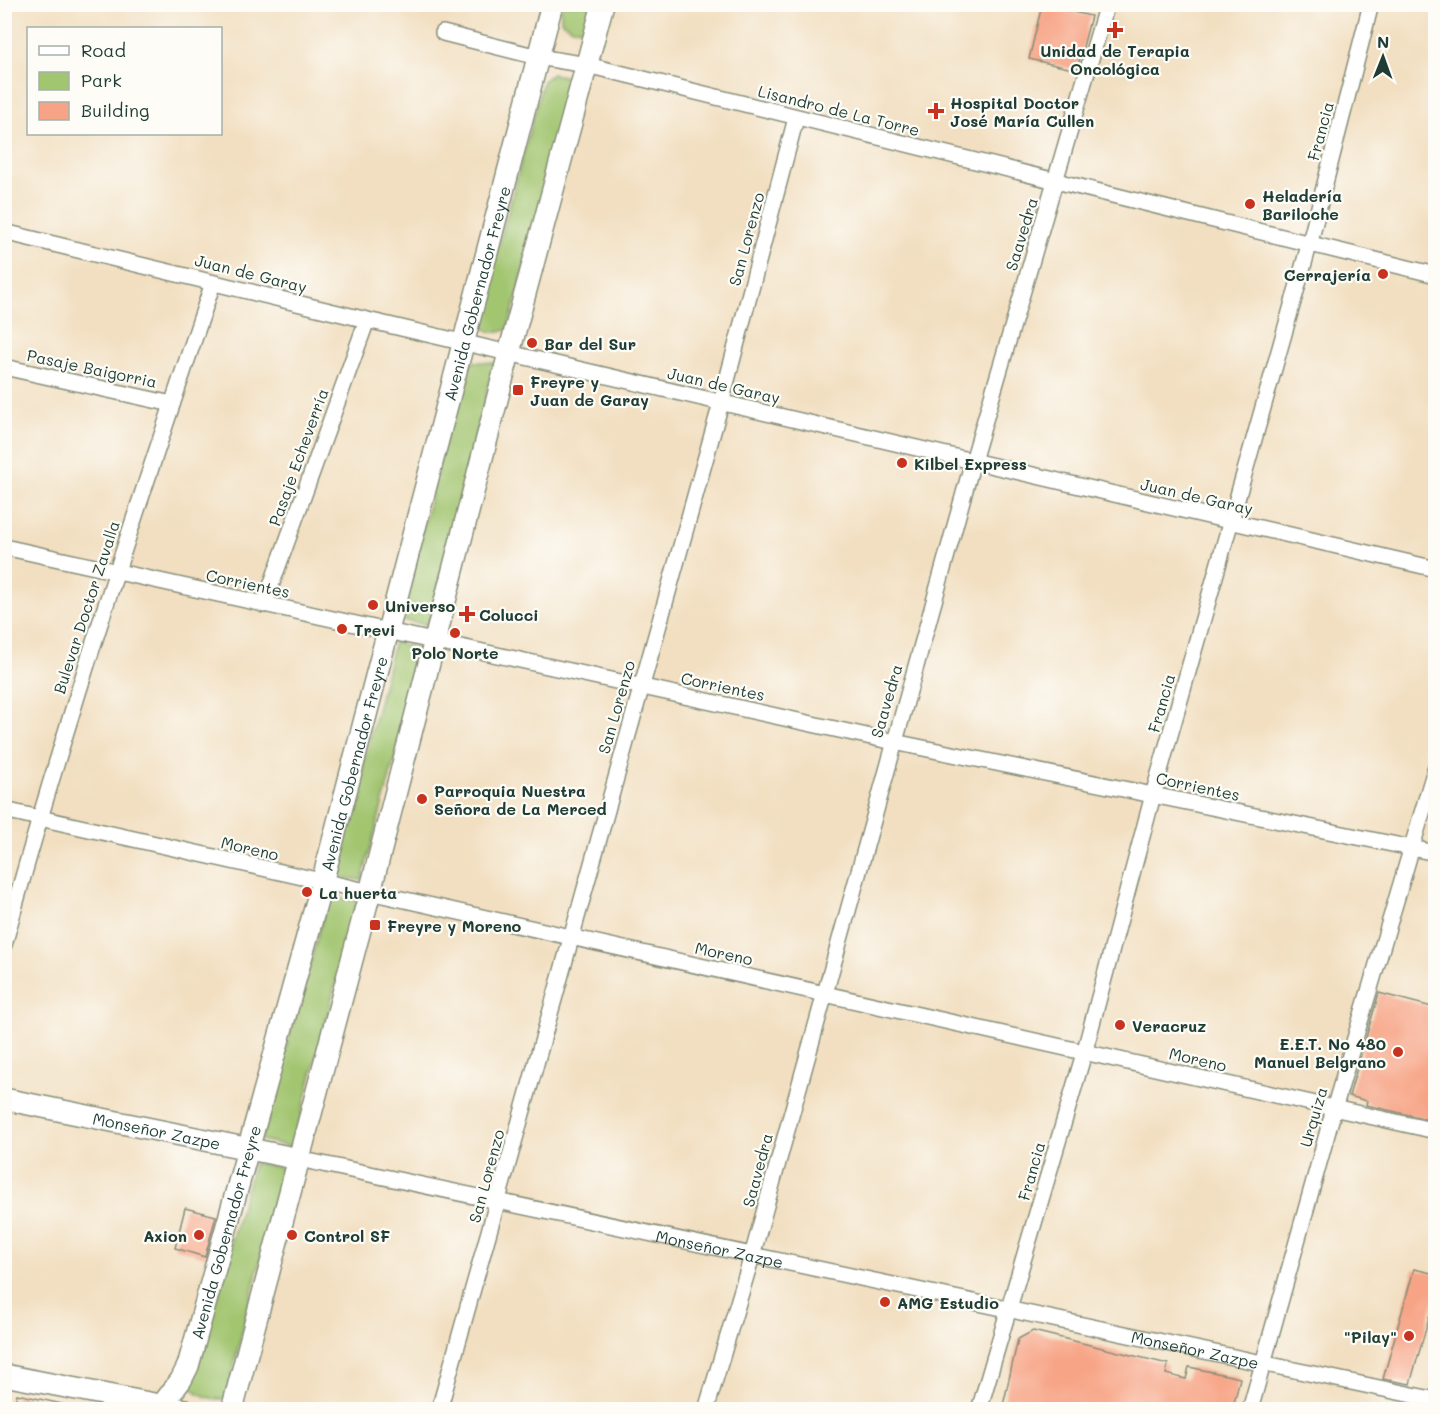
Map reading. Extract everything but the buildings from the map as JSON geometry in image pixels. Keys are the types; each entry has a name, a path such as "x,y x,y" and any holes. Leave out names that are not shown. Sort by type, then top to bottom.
{"main road":[{"name":"Avenida Gobernador Freyre","path":"161,1407 182,1380 188,1366 322,883 462,342 531,93 552,4"},
{"path":"232,1410 370,892 509,353 603,4"},
{"name":"Monseñor Zazpe","path":"4,1099 299,1159"},
{"path":"4,1375 185,1410"}],"street":[{"name":"Saavedra","path":"706,1410 752,1256 823,993 973,461 1107,4"},
{"name":"Francia","path":"979,1410 1085,1050 1153,795 1232,523 1310,242 1371,4"},
{"name":"Lisandro de La Torre","path":"443,33 538,57 587,65 1436,275"},
{"name":"San Lorenzo","path":"439,1410 721,403 796,118"},
{"name":"Juan de Garay","path":"4,232 367,320 1436,569"},
{"name":"Bulevar Doctor Zavalla","path":"4,945 39,818 115,573 213,283"},
{"name":"Pasaje Echeverría","path":"264,605 367,320"},
{"name":"Pasaje Baigorria","path":"4,367 172,404"},
{"name":"Corrientes","path":"4,547 894,742 1436,853"},
{"name":"Urquiza","path":"1250,1410 1334,1109 1436,766"},
{"name":"Moreno","path":"4,810 322,883 1085,1050 1436,1131"},
{"name":"Monseñor Zazpe","path":"299,1159 497,1203 1010,1308 1436,1400"}],"green space":[{"path":"561,5 593,5 588,26 576,28 564,23 561,20"},
{"path":"552,74 564,76 573,86 508,329 492,332 478,323 543,81"},
{"path":"465,361 494,363 428,625 400,620"},
{"path":"394,642 424,650 362,880 335,877"},
{"path":"329,895 357,901 293,1147 261,1140"},
{"path":"254,1163 283,1168 227,1393 223,1399 214,1399 190,1386 191,1376"}],"place":[{"name":"Unidad de Terapia Oncológica","path":"1115,30"},
{"name":"Hospital Doctor José María Cullen","path":"936,111"},
{"name":"Heladería Bariloche","path":"1250,204"},
{"name":"Cerrajería","path":"1383,274"},
{"name":"Bar del Sur","path":"532,343"},
{"name":"Freyre y Juan de Garay","path":"518,390"},
{"name":"Kilbel Express","path":"902,463"},
{"name":"Universo","path":"373,605"},
{"name":"Colucci","path":"467,614"},
{"name":"Trevi","path":"342,629"},
{"name":"Polo Norte","path":"455,633"},
{"name":"Parroquia Nuestra Señora de La Merced","path":"422,799"},
{"name":"La huerta","path":"307,892"},
{"name":"Freyre y Moreno","path":"375,925"},
{"name":"Veracruz","path":"1120,1025"},
{"name":"E.E.T. No 480 Manuel Belgrano","path":"1398,1052"},
{"name":"Axion","path":"199,1235"},
{"name":"Control SF","path":"292,1235"},
{"name":"AMG Estudio","path":"885,1302"},
{"name":"\"Pilay\"","path":"1409,1336"}]}
